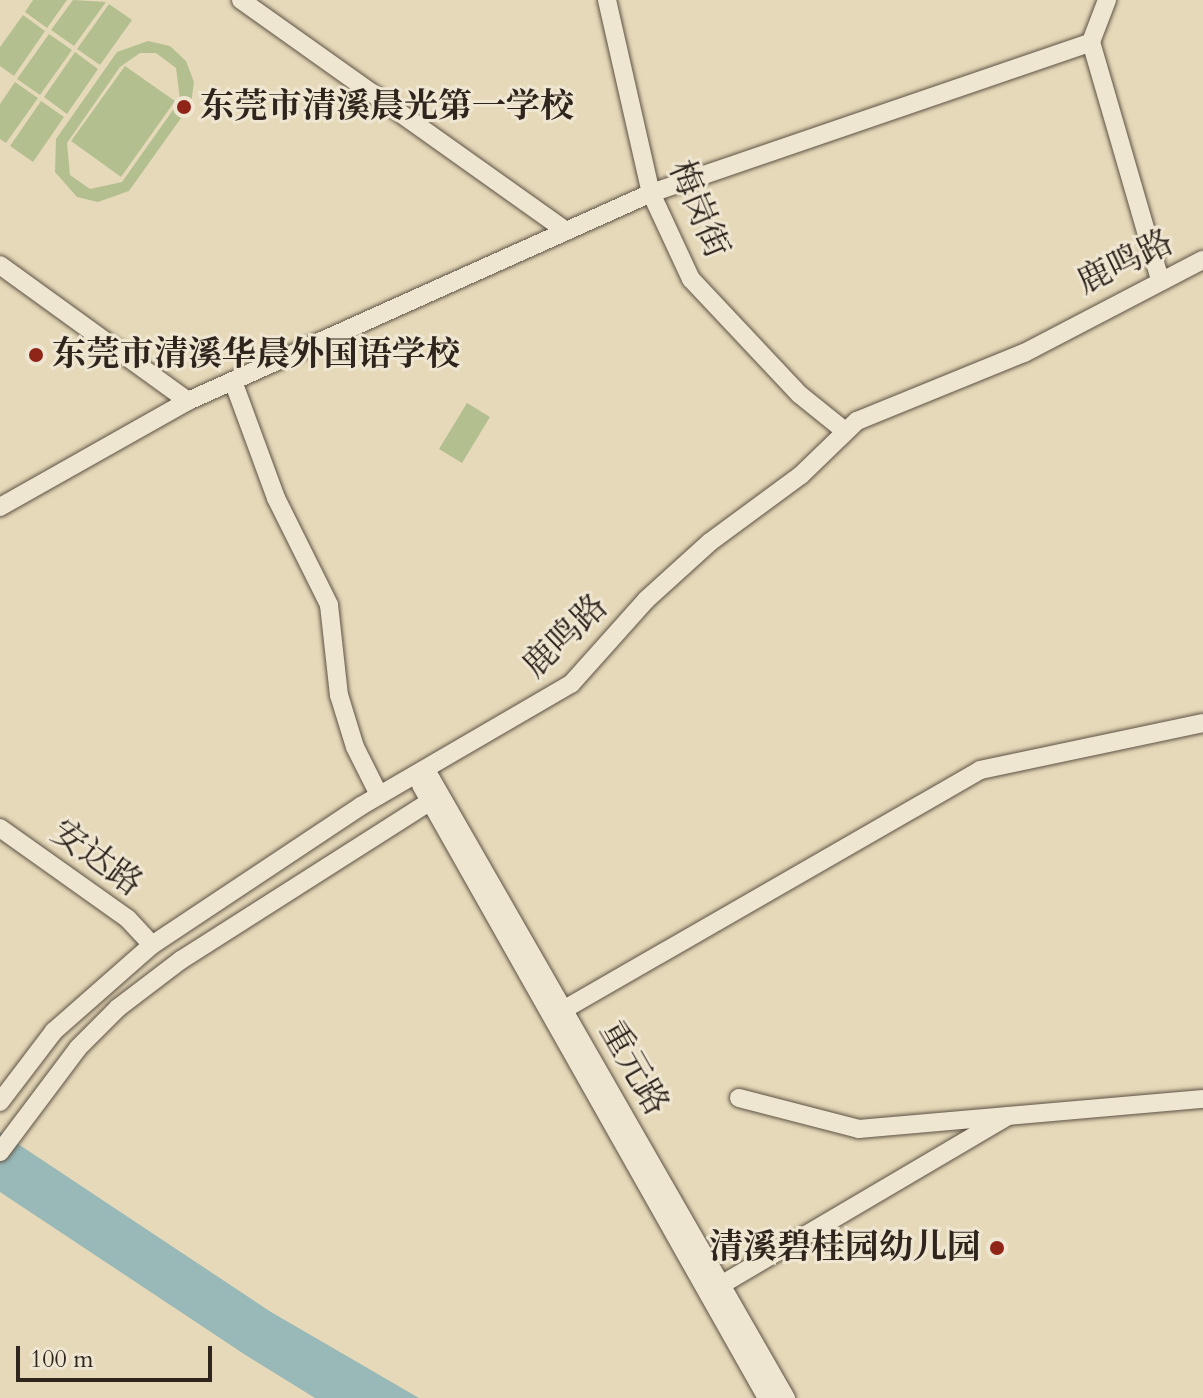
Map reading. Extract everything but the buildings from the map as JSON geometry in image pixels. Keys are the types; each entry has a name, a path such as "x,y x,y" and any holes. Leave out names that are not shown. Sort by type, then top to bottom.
{"street":[{"path":"241,0 566,231"},
{"name":"梅岗街","path":"607,0 651,193 691,279 799,394 845,431"},
{"path":"1107,0 1091,42 1160,279"},
{"path":"0,507 188,401 651,193 1091,42"},
{"name":"鹿鸣路","path":"0,1102 54,1031 152,945 379,795 571,684 657,590 710,542 801,475 845,431 902,399 1024,353 1160,279 1203,260"},
{"path":"0,265 188,401"},
{"path":"233,381 276,498 329,605 339,695 355,747 379,795"},
{"path":"563,1010 980,770 1203,723"},
{"name":"重元路","path":"421,773 767,1398"},
{"path":"0,1152 78,1048 118,1008 181,960 435,798"},
{"name":"重元路","path":"435,798 563,1010 786,1398"},
{"name":"安达路","path":"0,828 128,919 152,945"},
{"path":"739,1098 859,1129 1203,1099"},
{"path":"721,1285 1013,1114"}],"green space":[{"path":"33,0 67,0 47,28 25,12"},
{"path":"73,0 106,2 74,46 51,30"},
{"path":"109,4 132,20 100,65 77,49"},
{"path":"23,15 45,31 14,76 0,66 0,47"},
{"path":"49,34 72,50 40,95 17,79"},
{"path":"148,41 170,46 186,61 194,82 191,104 129,191 98,202 77,197 55,172 56,139 117,52","holes":["140,53 156,53 176,68 180,100 122,182 90,189 70,175 67,143 120,67"]},
{"path":"75,52 98,69 67,114 44,97"},
{"path":"125,66 175,101 121,177 71,141"},
{"path":"15,82 38,98 6,143 0,139 0,104"},
{"path":"41,101 64,117 33,162 10,146"},
{"path":"467,403 490,417 462,463 439,449"}],"water":[{"path":"0,1132 271,1312 419,1398 315,1398 244,1354 0,1192"}],"place":[{"name":"东莞市清溪晨光第一学校","path":"184,107"},
{"name":"东莞市清溪华晨外国语学校","path":"36,355"},
{"name":"清溪碧桂园幼儿园","path":"997,1248"}]}
